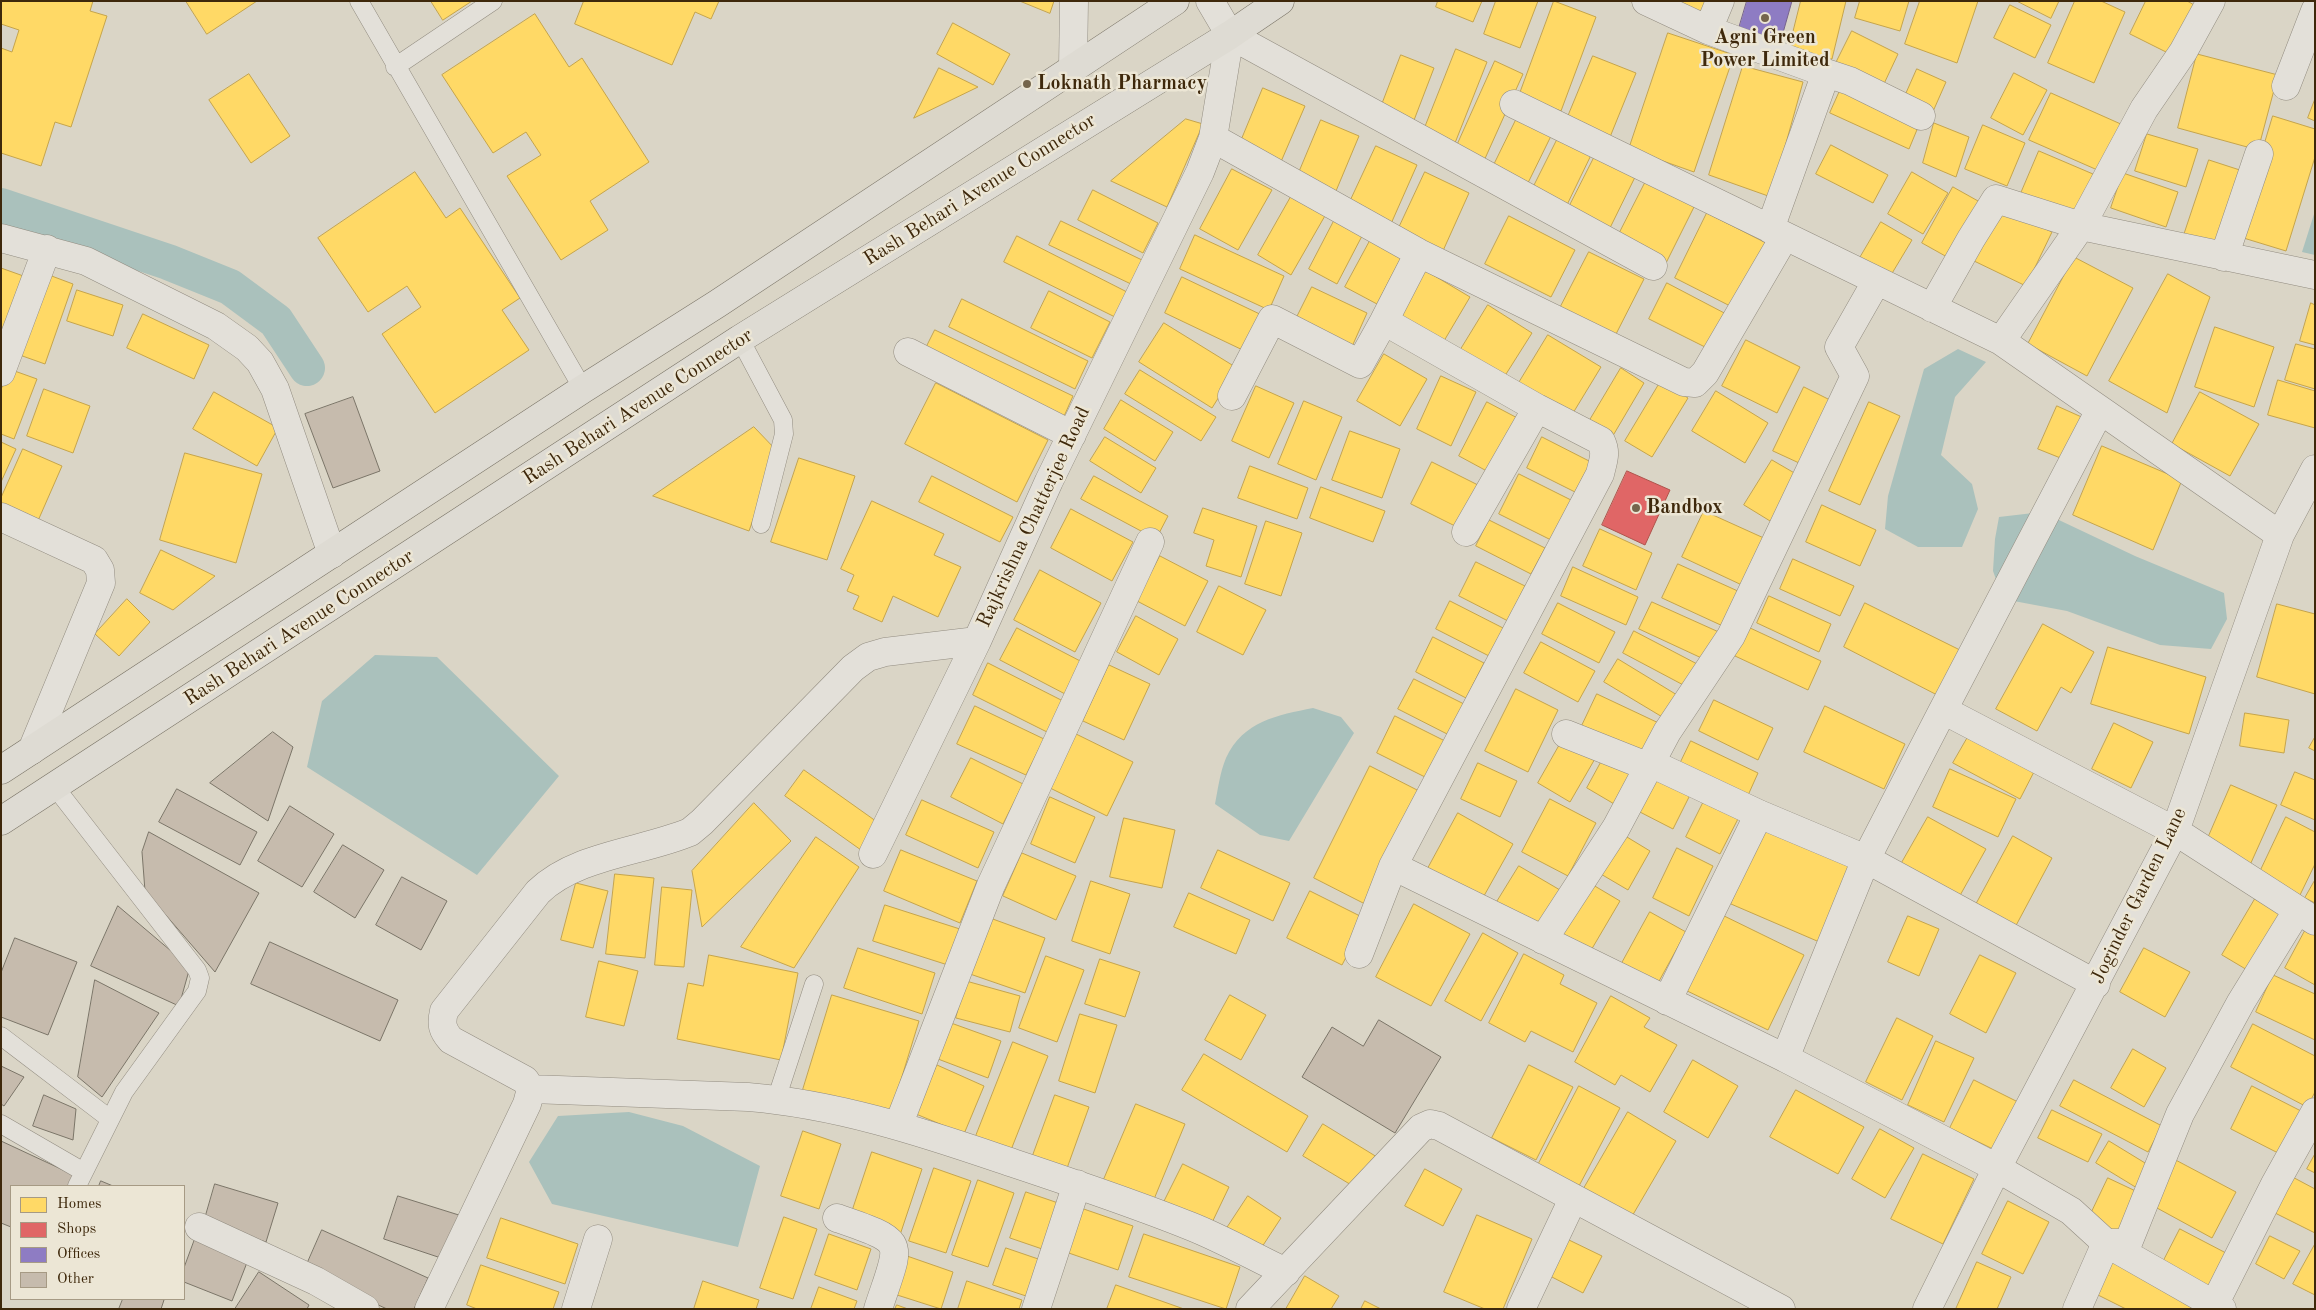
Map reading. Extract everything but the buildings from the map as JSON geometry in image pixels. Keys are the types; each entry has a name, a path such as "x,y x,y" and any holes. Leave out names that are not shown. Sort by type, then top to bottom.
{"main road":[{"name":"Rash Behari Avenue Connector","path":"1,821 740,339 1230,35 1280,1"},
{"path":"1,770 583,389 717,304 1073,68 1166,4"}],"street":[{"path":"1073,68 1074,1"},
{"path":"1210,1 1230,35 1654,266"},
{"path":"1646,1 1708,30 1850,81 1921,116"},
{"path":"1708,30 1720,1"},
{"path":"2001,341 2081,226 2144,109 2183,52 2211,1"},
{"path":"2286,86 2315,12"},
{"name":"Rajkrishna Chatterjee Road","path":"531,1089 525,1080 451,1040 444,1032 441,1022 444,1011 538,892 551,880 571,869 690,832 853,668 868,657 886,652 977,641 1049,481 1200,172 1213,138 1230,35"},
{"path":"1213,138 1419,253 1684,382 1695,383 1705,373 1778,232 1826,73"},
{"path":"1514,104 1778,232 1876,282 2001,341 2280,534"},
{"path":"2224,257 2259,154"},
{"path":"1932,308 1970,239 1996,199 2081,226 2315,275"},
{"path":"1,238 47,249 94,265 216,326 247,348 260,362 275,389 332,554"},
{"path":"1,372 47,249"},
{"path":"1232,396 1272,319 1360,364 1419,253"},
{"path":"1543,940 1616,828 1667,732 1731,636 1854,376 1839,347 1876,282"},
{"path":"1359,954 1392,866 1600,474 1605,457 1601,440 1537,408 1384,321"},
{"path":"908,352 1072,435"},
{"path":"1466,532 1537,408"},
{"path":"1785,1058 1866,859 2100,410"},
{"name":"Joginder Garden Lane","path":"1927,1309 1997,1168 2096,984 2175,831 2280,534 2315,469"},
{"path":"1,517 94,560 100,570 101,583 32,750"},
{"path":"898,1126 991,885 1150,542"},
{"path":"873,854 977,641"},
{"path":"1943,710 2175,831 2306,916 2241,1002 2180,1114 2128,1243 2106,1243"},
{"path":"1566,734 1649,767 1659,767 1759,814 1866,859 2096,984"},
{"path":"1667,1001 1759,814"},
{"path":"1392,866 1785,1058 1997,1168 2071,1211 2106,1243 2216,1307 2275,1184 2315,1112"},
{"path":"429,1309 509,1143 531,1089 776,1100 898,1126 934,1136 1077,1184 1190,1226 1286,1272"},
{"path":"1250,1309 1421,1128 1430,1124 1439,1126 1781,1309"},
{"path":"1036,1309 1077,1184"},
{"path":"1521,1309 1573,1199"},
{"path":"837,1218 882,1234 891,1240 895,1247 895,1259 878,1309"},
{"path":"199,1227 316,1281 365,1309"},
{"path":"576,1309 598,1239"},
{"path":"2077,1309 2106,1243"}],"lane":[{"path":"359,1 395,67 583,389"},
{"path":"395,67 493,1"},
{"path":"740,339 783,420 784,434 760,524"},
{"path":"1,1124 80,1179 124,1092 197,991 200,978 197,970 55,787"},
{"path":"776,1100 814,984"},
{"path":"1,1036 110,1119"}],"water":[{"path":"2315,211 2315,255 2302,252"},
{"path":"1958,349 1986,362 1955,397 1941,455 1972,484 1978,509 1962,547 1918,547 1885,529 1888,496 1924,369"},
{"path":"2042,512 2135,556 2224,593 2227,619 2211,649 2160,645 2067,611 2003,599 1993,571 1995,539 1999,517"},
{"path":"375,655 437,657 559,776 477,875 307,767 322,701"},
{"path":"1313,708 1341,717 1354,733 1289,841 1260,835 1215,804 1226,758 1233,746 1252,728 1275,717"},
{"path":"629,1112 683,1126 760,1166 738,1247 552,1204 529,1162 558,1116"}],"waterway":[{"path":"1,206 168,262 230,287 276,321 307,368"}],"place":[{"name":"Agni Green Power Limited","path":"1765,18"},
{"name":"Loknath Pharmacy","path":"1027,84"},
{"name":"Bandbox","path":"1636,508"}]}
